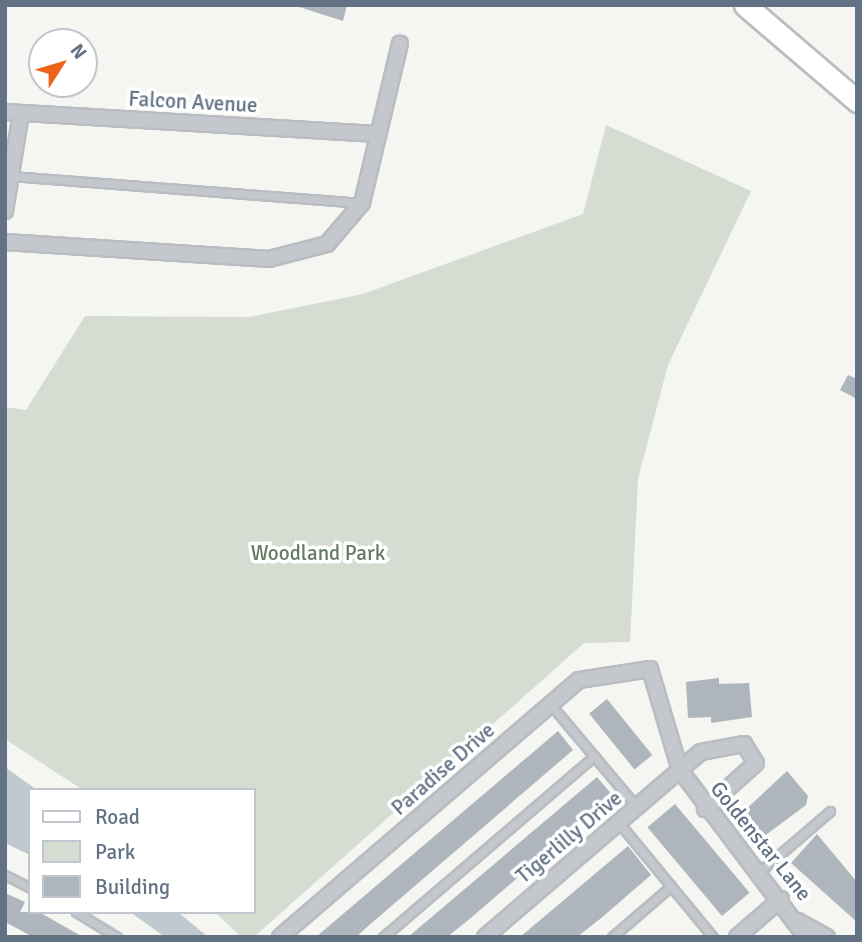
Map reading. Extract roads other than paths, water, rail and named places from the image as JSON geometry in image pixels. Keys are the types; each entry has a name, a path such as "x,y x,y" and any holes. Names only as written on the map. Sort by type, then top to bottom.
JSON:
{"street":[{"path":"745,5 857,101"},
{"path":"5,242 280,258 327,244 362,203 400,43"},
{"name":"Falcon Avenue","path":"5,112 378,134"},
{"path":"5,211 20,113"},
{"name":"Paradise Drive","path":"280,937 579,680 650,669"},
{"name":"Goldenstar Lane","path":"650,669 681,770 705,809 799,921 806,937"},
{"name":"Tigerlilly Drive","path":"485,937 710,748 750,748 753,767 705,809"},
{"path":"737,937 781,899"},
{"name":"Goldenstar Lane","path":"799,921 827,937"}],"lane":[{"path":"11,176 362,203"},
{"path":"550,704 637,807"},
{"path":"383,937 594,756"},
{"path":"758,873 830,811"},
{"path":"618,823 713,937"},
{"path":"5,875 28,887"},
{"path":"611,937 671,886"},
{"path":"79,914 117,937"}],"park label":[{"name":"Woodland Park","path":"318,553"}]}
